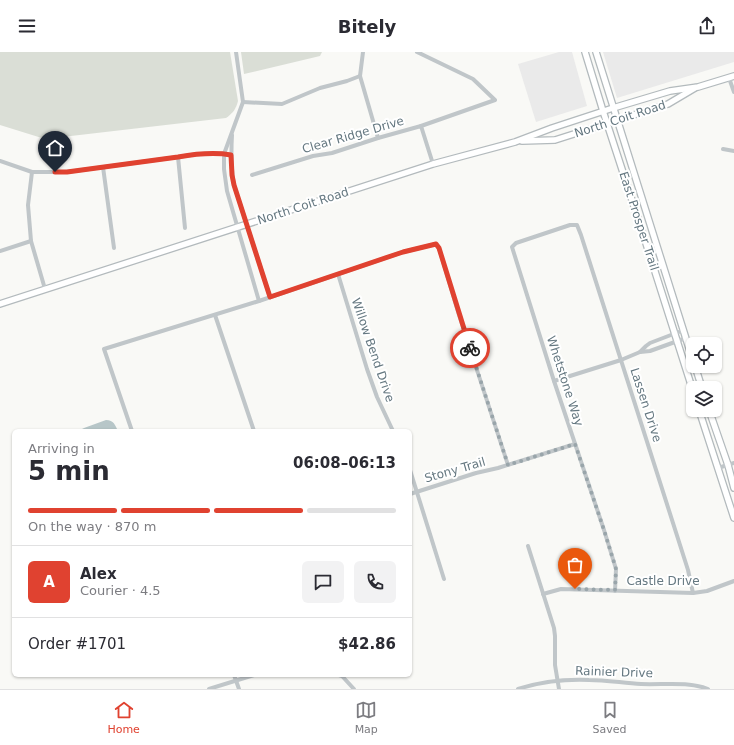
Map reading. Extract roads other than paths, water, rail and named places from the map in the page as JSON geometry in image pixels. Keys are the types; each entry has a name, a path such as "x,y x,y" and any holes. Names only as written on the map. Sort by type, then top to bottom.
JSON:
{"main road":[{"name":"East Prosper Trail","path":"585,52 690,381"},
{"name":"East Prosper Trail","path":"596,52 686,338"},
{"name":"North Coit Road","path":"0,304 433,164 516,142 552,128 613,108 670,91 698,87 731,77"},
{"name":"North Coit Road","path":"516,142 555,140 668,104 698,87"},
{"path":"701,417 734,518"},
{"path":"711,417 728,465 734,488"}],"street":[{"path":"236,52 243,102 224,154 224,170 227,192 259,301"},
{"path":"363,52 360,76 378,138"},
{"path":"417,52 473,79 495,100 421,126"},
{"path":"243,102 282,104 320,88 360,76"},
{"path":"731,77 734,92"},
{"name":"Clear Ridge Drive","path":"252,175 313,156 332,153 421,126 433,164"},
{"path":"232,130 231,155 234,185 270,297"},
{"path":"723,149 734,152"},
{"path":"0,161 32,172 67,172 178,157 190,154 231,155"},
{"path":"178,157 185,228"},
{"path":"103,167 114,248"},
{"path":"32,172 28,205 31,241 45,289"},
{"name":"Lassen Drive","path":"512,247 516,243 570,225 577,225 688,570 693,593"},
{"path":"0,251 31,241"},
{"path":"131,429 104,349 259,301 403,252 436,244 439,248 508,465"},
{"name":"Whetstone Way","path":"512,247 554,381 616,569 615,590"},
{"name":"Willow Bend Drive","path":"338,274 367,369 377,397 392,429"},
{"path":"215,315 253,429"},
{"path":"640,352 650,343 684,330"},
{"path":"554,381 621,360 640,352 650,351 686,338"},
{"name":"Stony Trail","path":"412,493 575,444"},
{"path":"718,468 734,463"},
{"path":"412,476 444,580"},
{"path":"528,546 554,628 557,682 559,689"},
{"name":"Castle Drive","path":"543,594 562,589 693,593 707,591 734,581"},
{"path":"235,677 239,689"},
{"path":"209,689 247,677"},
{"path":"343,677 354,689"},
{"name":"Rainier Drive","path":"518,689 526,686 568,680 590,680 640,684 687,684 701,686 708,689"},
{"path":"640,684 641,689"}]}
